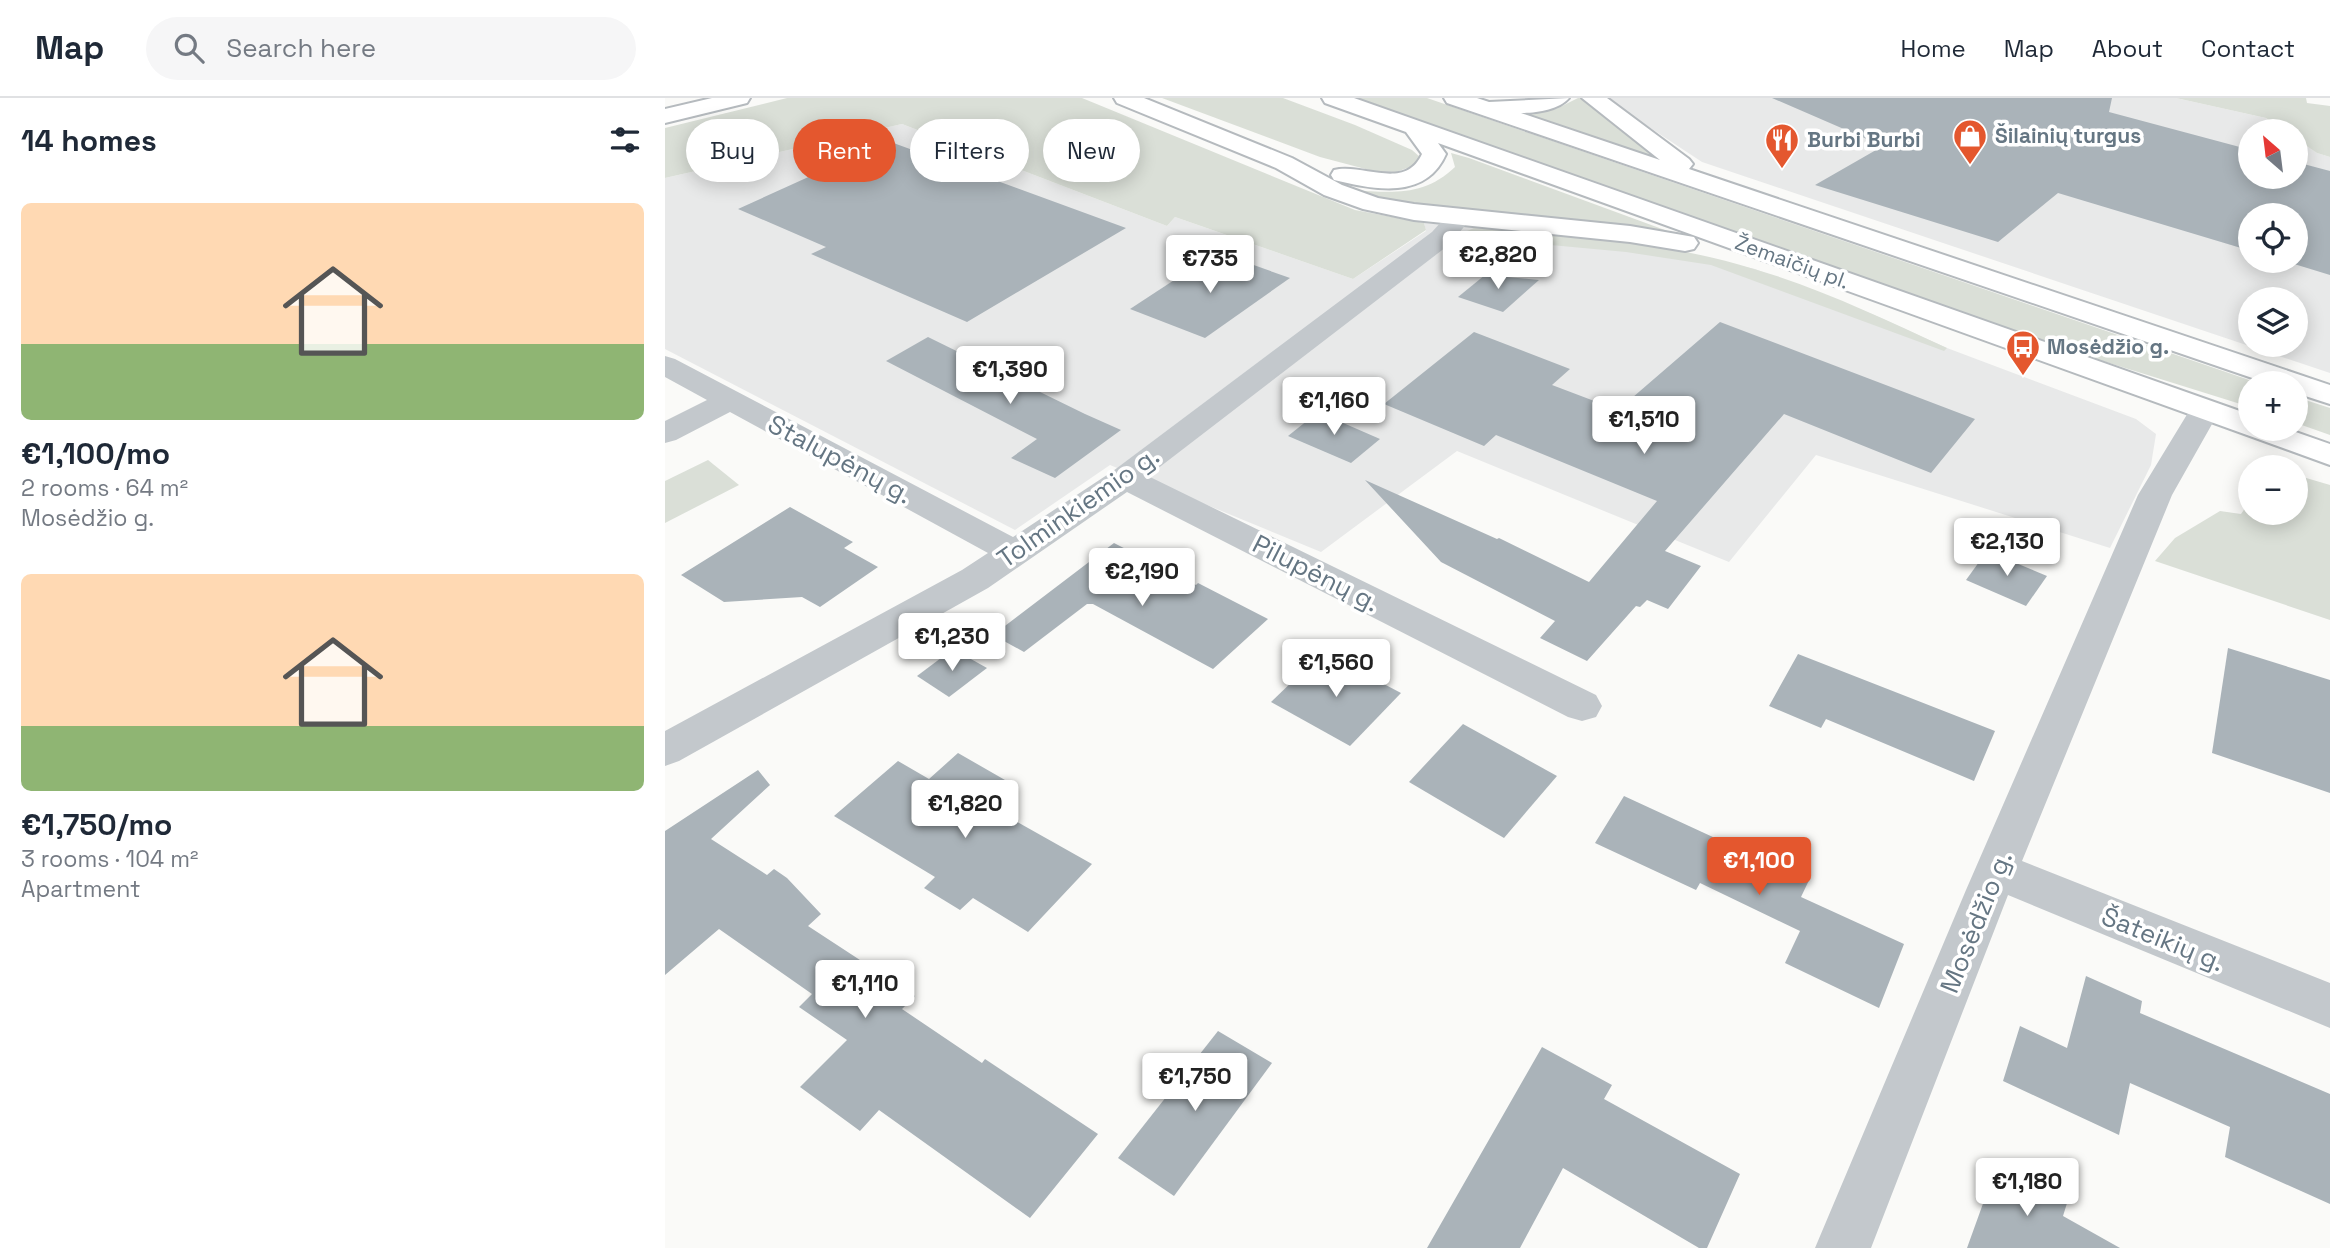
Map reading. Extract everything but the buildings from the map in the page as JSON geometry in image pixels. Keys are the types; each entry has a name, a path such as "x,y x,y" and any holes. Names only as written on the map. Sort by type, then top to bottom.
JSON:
{"main road":[{"path":"665,116 740,98"},
{"path":"1125,98 1284,163 1333,190 1372,204 1459,217 1630,234 1780,258"},
{"name":"Žemaičių pl.","path":"1333,98 2238,421"},
{"name":"Žemaičių pl.","path":"1455,98 2261,371"},
{"path":"1480,107 1535,106 1558,98"},
{"path":"1593,98 1708,184"},
{"path":"1284,163 1389,183 1419,175 1432,164 1434,154 1415,128"},
{"name":"Žemaičių pl.","path":"2308,387 2330,395"},
{"path":"2291,441 2330,455"}],"street":[{"name":"Tolminkiemio g.","path":"665,750 975,579 1125,478 1441,238 1459,217"},
{"name":"Stalupėnų g.","path":"665,365 1014,552"},
{"path":"665,433 730,400"},
{"name":"Mosėdžio g.","path":"1843,1248 2155,495 2205,410"},
{"name":"Pilupėnų g.","path":"1125,478 1582,706"},
{"name":"Šateikių g.","path":"1997,871 2330,1006"}],"shaded area":[{"path":"787,98 1082,98 1133,119 1043,119 1043,178 1029,173 1029,119 910,119 910,127 896,125 896,119 793,119 793,149 779,152 779,119 702,119"},
{"path":"1162,98 1283,98 1355,125 1412,150 1420,157 1413,166 1396,172 1373,171 1320,157"},
{"path":"1358,98 1427,98 2238,376 2238,403 2058,347"},
{"path":"1578,98 1584,98 1662,160 1526,114 1556,109"},
{"path":"1605,98 2176,98 2266,118 2238,119 2238,189 2308,189 2308,147 2330,157 2330,373 2282,357 2308,357 2308,287 2238,287 2238,342 1702,162"},
{"path":"2176,98 2306,98 2307,103 2330,106 2330,157 2308,147 2308,119 2266,118"},
{"path":"1140,122 1355,210 1424,223 1426,230 1353,279 1175,217 1167,226 1053,182 1140,182"},
{"path":"686,123 686,173 665,178 665,128"},
{"path":"896,125 910,127 910,182 1029,182 1029,173 1043,178 1043,182 1053,182 1167,226 1175,217 1353,279 1426,231 1424,223 1609,238 1755,269 1872,314 1947,348 2136,419 2156,434 2151,465 2110,548 1816,455 1729,562 1457,451 1321,552 1110,465 1015,530 665,349 665,178 686,173 686,182 779,182 779,152 793,149 793,182 896,182"},
{"path":"1451,153 1673,233 1596,222 1402,202 1363,196 1353,190 1395,192 1420,188 1455,167"},
{"path":"1474,228 1615,241 1720,259 1827,295 1947,348 1944,351 1711,265 1626,252 1456,236"},
{"path":"2308,401 2330,408 2330,435 2308,427"},
{"path":"708,460 739,485 665,523 665,481"},
{"path":"2308,479 2330,485 2330,620 2155,561 2175,538 2220,511 2238,514 2238,525 2308,525"}],"place":[{"name":"Šilainių turgus","path":"1970,166"},
{"name":"Burbi Burbi","path":"1782,170"},
{"name":"Mosėdžio g.","path":"2023,377"}]}
